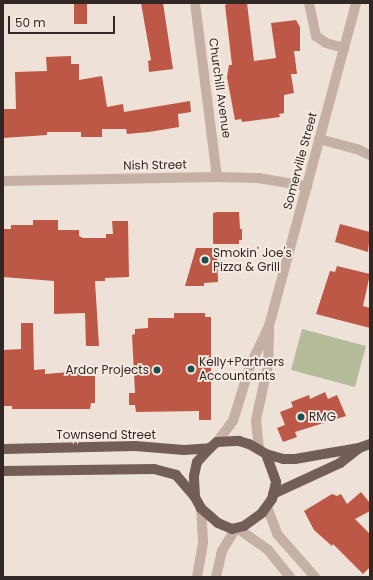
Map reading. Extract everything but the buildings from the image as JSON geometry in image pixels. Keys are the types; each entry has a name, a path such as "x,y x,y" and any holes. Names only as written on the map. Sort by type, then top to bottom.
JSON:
{"main road":[{"path":"195,497 194,469 200,458 213,445 239,441 283,460 359,448 370,444"},
{"name":"Townsend Street","path":"3,449 135,446 184,450 213,445"},
{"path":"273,494 340,463 359,448"},
{"path":"3,471 154,469 176,475 195,497 201,508 218,523 236,529 253,520 267,507 273,494 274,474 262,452"}],"street":[{"name":"Churchill Avenue","path":"195,3 217,177"},
{"path":"309,3 316,36 326,43 344,48"},
{"name":"Somerville Street","path":"213,445 233,421 250,366 269,326 356,3"},
{"path":"319,139 358,149 370,155"},
{"name":"Nish Street","path":"3,181 217,177 258,178 306,186"},
{"name":"Somerville Street","path":"262,452 256,420 268,365 269,326"},
{"path":"267,507 278,535 315,577"},
{"path":"197,577 203,542 201,508"},
{"path":"216,577 222,552 236,529 268,550 290,577"}],"green space":[{"path":"302,329 366,346 355,387 291,370"}],"place":[{"name":"Smokin' Joe's Pizza & Grill","path":"205,260"},
{"name":"Kelly+Partners Accountants","path":"191,369"},
{"name":"Ardor Projects","path":"157,370"},
{"name":"RMG","path":"301,417"}]}
